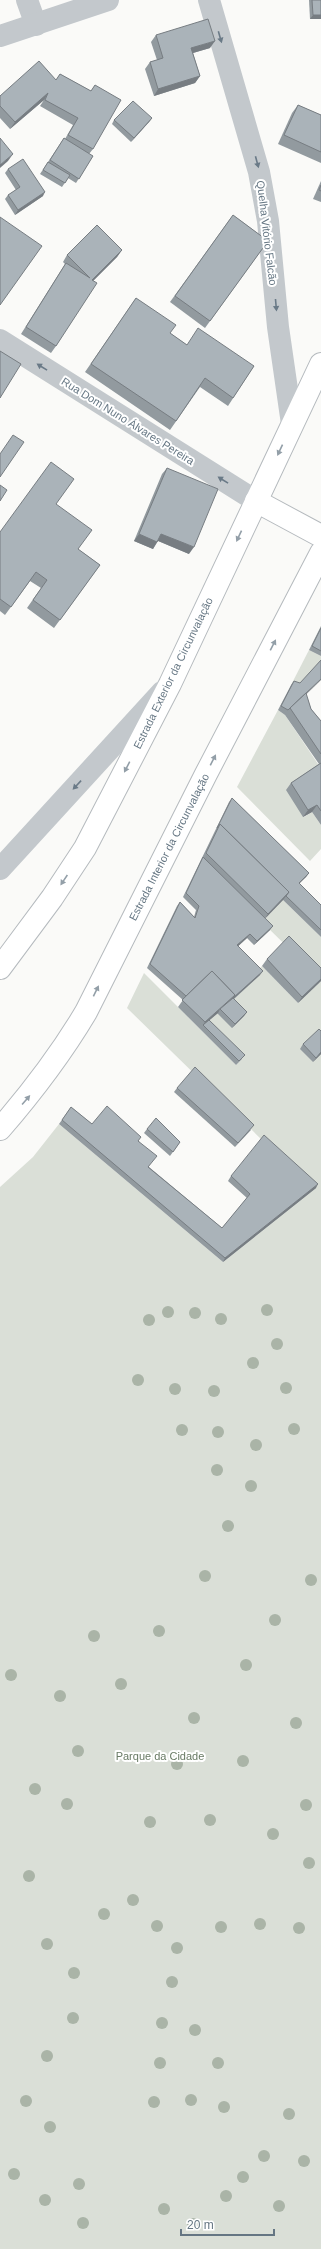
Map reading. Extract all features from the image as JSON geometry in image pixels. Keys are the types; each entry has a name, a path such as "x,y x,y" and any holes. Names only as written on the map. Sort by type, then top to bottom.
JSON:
{"main road":[{"name":"Estrada Exterior da Circunvalação","path":"0,968 52,898 84,848 170,684 321,364"},
{"path":"256,501 321,536"},
{"name":"Estrada Interior da Circunvalação","path":"0,1129 31,1094 66,1045 86,1012 206,774 321,553"}],"street":[{"path":"27,0 36,25"},
{"path":"0,36 108,0"},
{"name":"Quelha Vitório Falcão","path":"209,0 259,172 268,221 278,327 292,424"},
{"name":"Rua Dom Nuno Álvares Pereira","path":"0,340 256,501"},
{"path":"0,869 170,684"}],"green space":[{"path":"309,650 321,656 321,661 297,687 291,685"},
{"path":"278,710 285,715 320,767 304,817 312,812 321,825 321,849 310,861 237,787"},
{"path":"283,900 321,937 321,980 262,922"},
{"name":"Parque da Cidade","path":"262,966 298,1003 321,981 321,2249 0,2249 0,1187 33,1157 59,1124 223,1262 315,1188 261,1139 127,1008 144,973 236,1065 242,1059 206,1024 217,1013 232,1027 230,1002 260,975 256,972"}],"building":[{"path":"312,0 321,0 321,15 313,15"},
{"path":"208,19 215,41 191,48 200,76 158,89 150,62 163,58 156,35"},
{"path":"39,61 56,80 60,74 91,91 95,85 121,100 93,149 68,135 78,118 45,100 48,93 15,122 0,106 0,96"},
{"path":"133,101 152,118 134,138 114,120"},
{"path":"298,105 321,115 321,152 284,135"},
{"path":"0,138 13,154 0,165"},
{"path":"64,138 93,156 79,179 50,160"},
{"path":"23,159 45,192 18,210 8,195 20,187 8,169"},
{"path":"48,162 70,175 65,183 43,170"},
{"path":"233,215 268,241 210,321 175,296"},
{"path":"0,217 42,246 0,305"},
{"path":"97,225 122,250 92,280 97,283 56,346 26,327 66,263 90,278 67,255"},
{"path":"136,298 176,325 170,333 187,345 198,328 254,366 233,398 205,378 176,421 91,364"},
{"path":"0,351 21,364 0,398"},
{"path":"13,435 24,442 0,477 0,454"},
{"path":"51,462 74,479 56,504 92,530 78,549 100,565 60,620 33,600 47,580 36,572 11,607 0,599 0,532"},
{"path":"167,468 218,489 194,547 161,534 157,542 139,534"},
{"path":"0,485 7,490 0,501"},
{"path":"321,628 321,651 312,646"},
{"path":"321,660 321,679 288,710 281,706 294,681 300,683"},
{"path":"306,693 311,709 321,721 321,754 290,708"},
{"path":"321,763 321,811 317,805 308,810 291,783"},
{"path":"232,798 309,873 299,883 321,905 321,930 286,896 289,892 220,824 217,828"},
{"path":"220,824 289,892 268,914 206,853"},
{"path":"203,857 273,926 257,941 250,934 237,945 263,971 233,998 235,995 212,971 186,996 150,964 180,902 195,918 199,906 186,893"},
{"path":"289,936 321,968 321,979 302,997 267,959"},
{"path":"212,971 235,995 205,1022 182,1000"},
{"path":"233,998 247,1012 235,1024 220,1009"},
{"path":"209,1020 245,1055 239,1061 203,1025"},
{"path":"319,1029 321,1031 321,1052 316,1058 303,1044"},
{"path":"195,1067 254,1125 238,1143 177,1088"},
{"path":"107,1106 141,1137 138,1141 157,1156 148,1167 222,1228 250,1194 231,1176 264,1135 318,1184 225,1258 62,1120 71,1107 92,1124"},
{"path":"156,1118 180,1142 173,1152 147,1129"}]}
